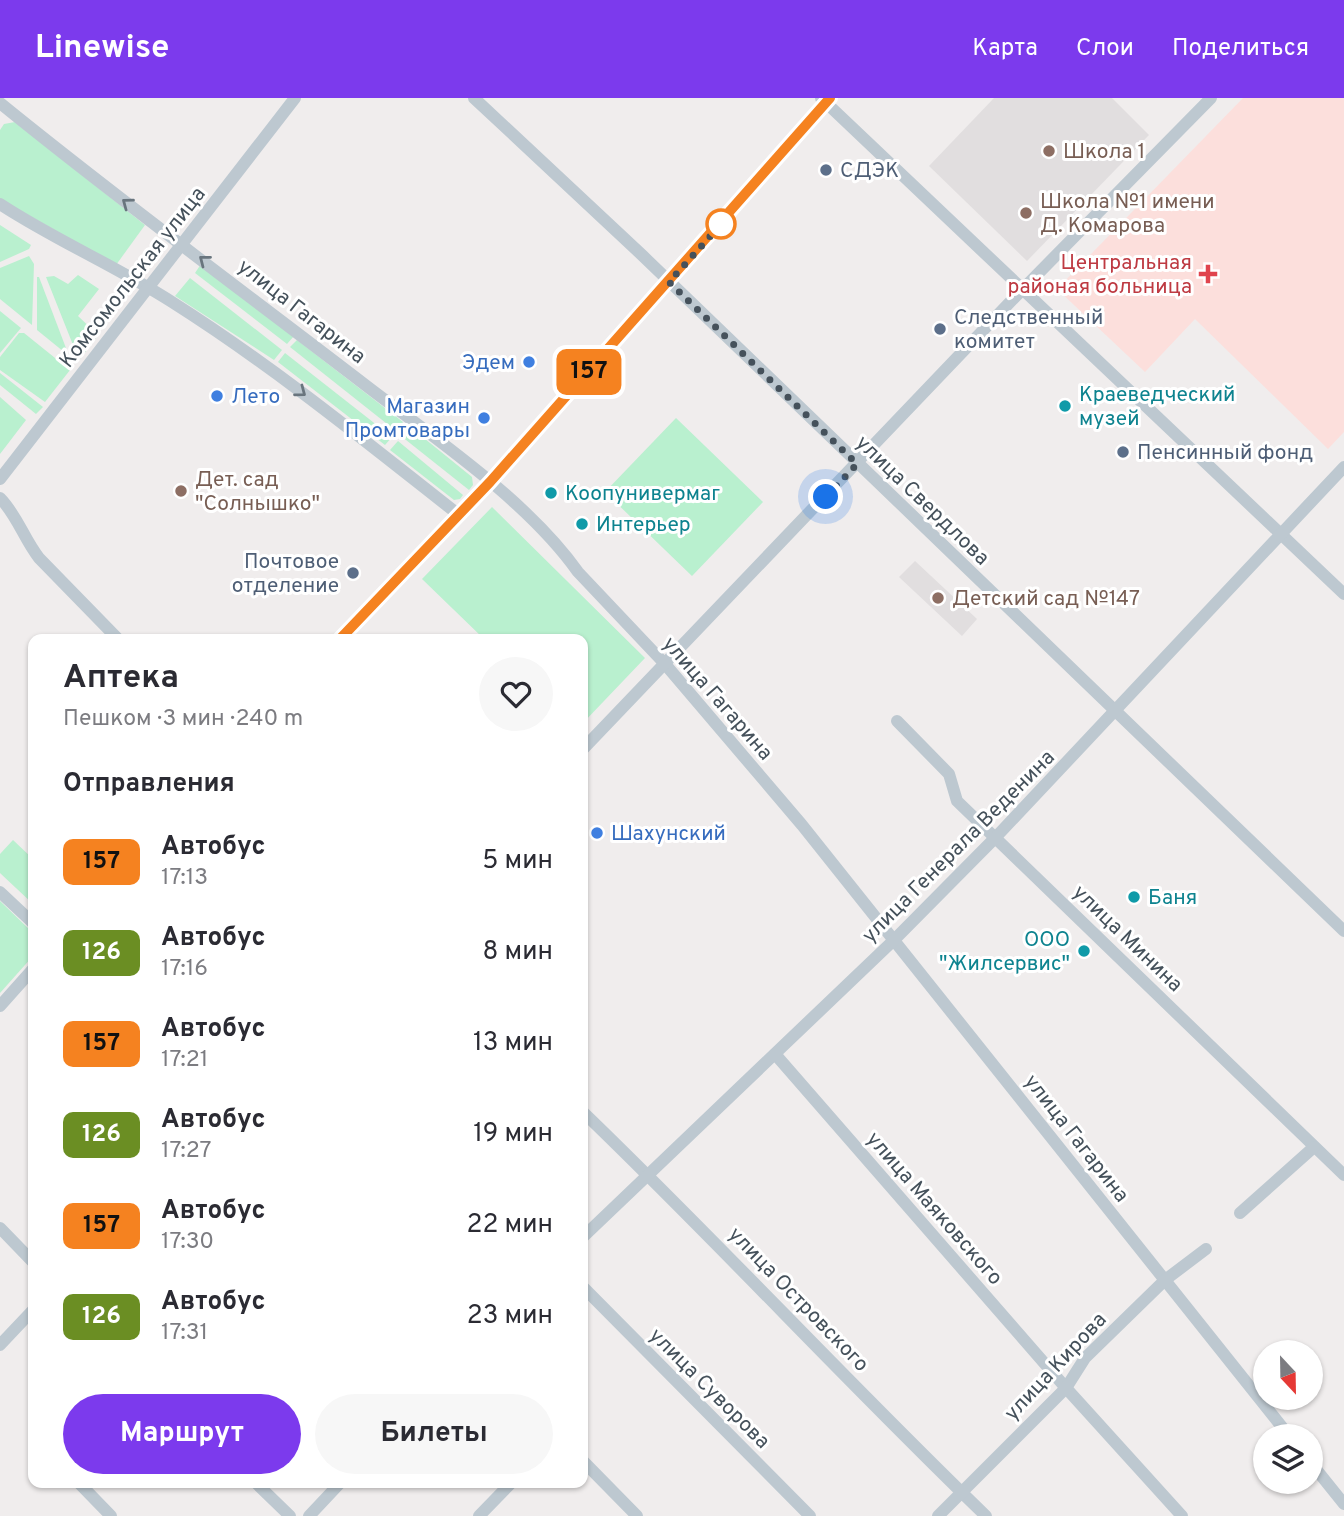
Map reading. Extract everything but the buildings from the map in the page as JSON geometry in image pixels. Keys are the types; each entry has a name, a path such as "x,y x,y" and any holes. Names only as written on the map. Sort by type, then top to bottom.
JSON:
{"street":[{"name":"Комсомольская улица","path":"0,480 295,98"},
{"name":"улица Свердлова","path":"474,98 1344,931"},
{"path":"588,744 1023,288 1210,98"},
{"path":"345,634 490,482 669,282 826,100 1344,594"},
{"name":"улица Гагарина","path":"0,103 60,153 490,482 567,557 665,664 895,939 1280,1424"},
{"path":"0,204 149,288 246,351 384,454 459,515"},
{"name":"улица Генерала Веденина","path":"588,1232 895,939 996,837 1344,467"},
{"path":"0,498 10,508 28,544 39,558 113,634"},
{"name":"улица Минина","path":"897,721 949,774 957,801 1344,1175"},
{"path":"0,892 28,918"},
{"path":"0,1006 28,975"},
{"name":"улица Маяковского","path":"775,1054 1066,1388 1182,1516"},
{"name":"улица Островского","path":"588,1117 986,1516"},
{"path":"1240,1213 1314,1147"},
{"path":"0,1228 28,1257"},
{"name":"улица Кирова","path":"938,1516 1066,1388 1084,1358 1165,1280 1206,1249"},
{"name":"улица Суворова","path":"588,1292 810,1516"},
{"path":"0,1345 28,1315"},
{"path":"588,1466 637,1516"},
{"path":"1323,1478 1344,1504"},
{"path":"84,1488 111,1516"},
{"path":"262,1488 290,1516"},
{"path":"309,1516 335,1488"},
{"path":"479,1516 506,1488"}],"shaded area":[{"name":"Школа №1 имени Д. Комарова","path":"994,98 1112,98 1149,135 1027,261 929,166"},
{"name":"Центральная районая больница","path":"1243,98 1344,98 1344,432 1328,449 1195,319 1145,372 1057,289"},
{"name":"Детский сад №147","path":"915,561 977,619 962,636 899,577"}],"green space":[{"path":"15,122 145,225 116,265 0,199 0,130 4,124"},
{"path":"0,225 31,245 29,249 0,262"},
{"path":"29,256 34,264 32,325 0,299 0,268"},
{"path":"201,264 294,336 287,344 195,273"},
{"path":"78,275 99,289 78,316 98,335 79,360 46,277 54,276 68,284"},
{"path":"39,277 69,356 37,330"},
{"path":"190,278 282,350 274,360 175,296"},
{"path":"0,311 21,328 0,353"},
{"path":"19,333 24,333 70,370 45,402 0,370 0,357"},
{"path":"297,340 403,422 396,431 290,347"},
{"path":"285,353 392,437 385,445 278,362"},
{"path":"0,373 43,407 36,414 0,385"},
{"path":"0,397 26,420 0,454"},
{"path":"676,418 763,502 692,576 605,492"},
{"path":"409,426 472,477 473,485 469,490 401,436"},
{"path":"398,441 463,495 460,499 454,500 390,450"},
{"path":"492,507 645,658 588,718 588,634 479,634 422,579"},
{"path":"13,840 28,854 28,899 0,873 0,854"},
{"path":"0,901 28,928 28,962 0,993"}],"bus line":[{"name":"157","path":"345,634 490,482 830,98"}],"place":[{"name":"Школа 1","path":"1049,151"},
{"name":"СДЭК","path":"826,170"},
{"name":"Школа №1 имени Д. Комарова","path":"1026,213"},
{"name":"Центральная районая больница","path":"1208,274"},
{"name":"Следственный комитет","path":"940,329"},
{"name":"Эдем","path":"529,362"},
{"name":"Лето","path":"217,396"},
{"name":"Краеведческий музей","path":"1065,406"},
{"name":"Магазин Промтовары","path":"484,418"},
{"name":"Пенсинный фонд","path":"1123,452"},
{"name":"Дет. сад \"Солнышко\"","path":"181,491"},
{"name":"Коопунивермаг","path":"551,493"},
{"name":"Интерьер","path":"582,524"},
{"name":"Почтовое отделение","path":"353,573"},
{"name":"Детский сад №147","path":"938,598"},
{"name":"Шахунский","path":"597,833"},
{"name":"Баня","path":"1134,897"},
{"name":"ООО \"Жилсервис\"","path":"1084,951"}],"route":[{"path":"721,224 724,221 669,282 857,464 826,497"}]}
